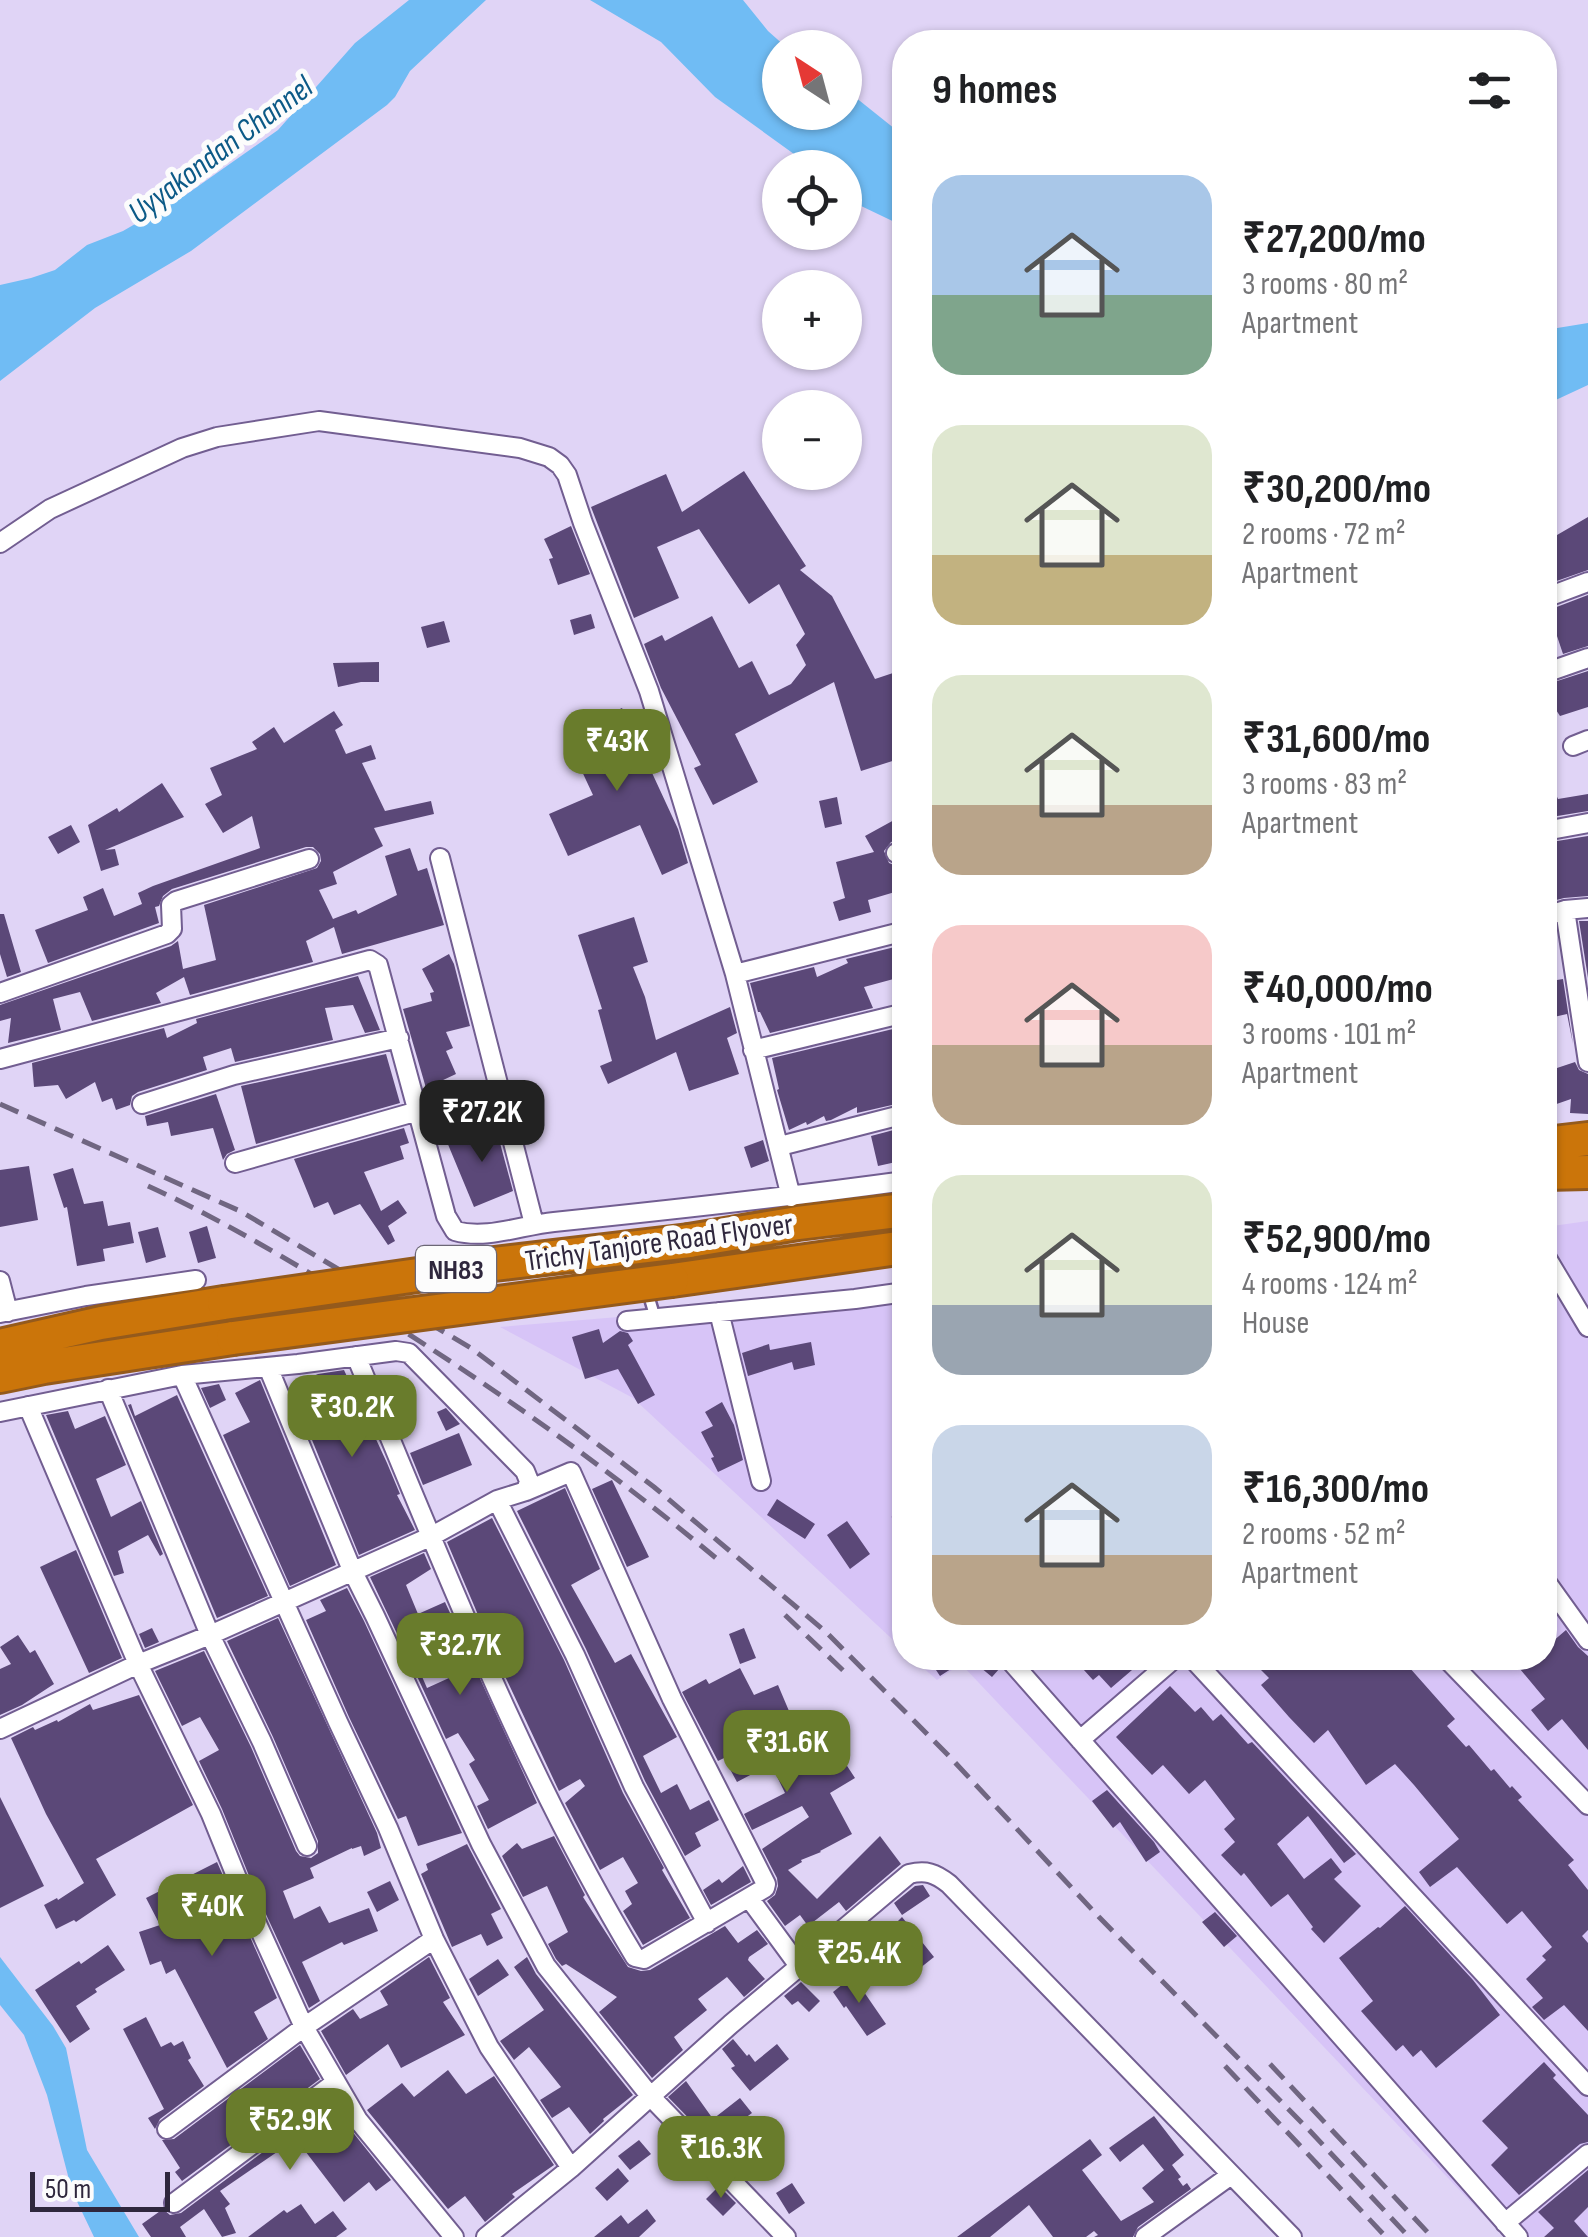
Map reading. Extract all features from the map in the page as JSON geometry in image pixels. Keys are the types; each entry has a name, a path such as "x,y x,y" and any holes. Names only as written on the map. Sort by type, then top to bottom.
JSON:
{"highway":[{"path":"1557,1169 1588,1139"},
{"name":"Trichy Tanjore Road Flyover","path":"0,1346 224,1303 892,1212"},
{"name":"Trichy Tanjore Road Flyover","path":"0,1376 234,1338 892,1249"}],"street":[{"path":"0,543 50,509 182,448 234,434 319,421 520,448 550,456 567,476 649,691 735,974 791,1197"},
{"path":"1557,594 1588,582"},
{"path":"1557,669 1588,658"},
{"path":"1557,829 1588,823"},
{"path":"0,993 167,934 172,929 171,905 176,901 310,858"},
{"path":"440,858 534,1224"},
{"path":"1557,912 1588,908"},
{"path":"1565,910 1580,958 1588,1062"},
{"path":"735,974 892,934"},
{"path":"0,1059 370,960 378,966 446,1216 456,1231 472,1236 534,1224 892,1183"},
{"path":"753,1050 892,1016"},
{"path":"142,1104 234,1075 398,1038"},
{"path":"234,1162 418,1111"},
{"path":"780,1146 892,1117"},
{"path":"1557,1274 1588,1327"},
{"path":"0,1281 4,1312 196,1280"},
{"path":"627,1321 892,1293"},
{"path":"719,1312 761,1481"},
{"path":"0,1412 182,1375 396,1351 410,1353 525,1471 529,1482 526,1491"},
{"path":"0,1729 138,1664 432,1536 497,1500 571,1472 672,1699 765,1888 644,1959 635,1957 600,1899 511,1720 432,1536 356,1356"},
{"path":"268,1367 352,1570 482,1844 546,1966 651,2097 786,2237"},
{"path":"182,1375 388,1828 434,1939 489,2047 571,2168"},
{"path":"108,1389 210,1635 308,1846"},
{"path":"28,1406 138,1664 211,1814 304,2027 358,2120 454,2237"},
{"path":"497,1500 567,1638 634,1787 708,1923"},
{"path":"1557,1597 1588,1640"},
{"path":"1019,1670 1511,2230 1588,2154"},
{"path":"1080,1740 1161,1670"},
{"path":"1203,1670 1588,2086"},
{"path":"1458,1670 1588,1805"},
{"path":"486,2237 571,2168 908,1874 923,1871 948,1884 1292,2237"},
{"path":"749,1898 799,1966"},
{"path":"167,2129 304,2027 434,1939"},
{"path":"174,2203 336,2082"},
{"path":"1146,2237 1231,2174"}],"lane":[{"path":"624,1214 655,1317"}],"shaded area":[{"path":"1588,1221 1588,2237 1504,2237 967,1670 1557,1670 1557,1225"},
{"path":"892,1294 892,1639 633,1398 500,1327"},
{"path":"926,1670 952,1670 937,1680"}],"water":[{"path":"409,0 486,0 410,71 387,105 191,251 95,308 0,381 0,285 55,270 87,245 123,231 187,194 278,130 355,43"},
{"path":"590,0 743,0 767,30 762,30 762,130 862,130 862,103 892,127 892,221 862,206 862,150 788,150 715,97 661,42"},
{"path":"1588,323 1588,385 1557,399 1557,328"},
{"path":"0,1957 66,2048 87,2150 139,2237 94,2237 72,2191 47,2095 24,2035 0,2005"}],"building":[{"path":"744,471 806,566 800,570 832,596 875,679 892,673 892,761 861,771 834,682 735,734 758,782 713,805 694,768 701,765 661,688 644,644 662,635 665,641 712,616 739,668 752,661 769,695 791,684 806,665 796,645 805,634 779,584 749,604 699,529 657,547 679,598 634,618 591,507 666,474 682,512"},
{"path":"1588,517 1588,570 1557,581 1557,535"},
{"path":"571,526 590,574 558,585 549,559 553,558 544,539"},
{"path":"1588,595 1588,646 1563,654 1557,636 1557,607"},
{"path":"591,614 595,628 574,635 570,620"},
{"path":"444,621 450,642 427,648 421,627"},
{"path":"379,662 379,682 338,687 333,663"},
{"path":"1588,671 1588,707 1560,716 1557,681"},
{"path":"622,708 678,829 688,863 662,875 640,825 568,856 549,814 593,795 565,735"},
{"path":"334,711 343,725 335,730 346,754 371,745 376,759 362,763 385,811 431,801 434,814 374,828 383,846 333,872 337,884 319,890 333,919 356,910 358,914 397,895 385,856 410,848 418,871 427,868 444,925 342,954 334,927 306,941 313,962 190,995 184,977 156,993 161,1003 92,1021 80,992 53,999 61,1030 8,1043 11,1018 0,1021 0,1005 178,941 183,969 216,960 204,905 317,868 320,854 313,847 306,847 172,889 155,907 159,923 48,963 35,930 88,910 83,897 103,888 114,916 142,904 138,893 153,886 260,848 252,816 223,833 205,804 222,795 210,768 257,749 252,742 274,727 284,743"},
{"path":"162,783 184,817 105,850 115,849 119,865 101,871 88,825 117,808 119,812"},
{"path":"1588,794 1588,811 1557,816 1557,797"},
{"path":"837,797 842,824 825,828 819,801"},
{"path":"892,821 892,842 884,851 892,864 892,893 868,900 871,912 839,921 833,902 845,898 836,862 874,852 865,836"},
{"path":"71,825 80,842 58,854 48,837"},
{"path":"1588,836 1588,896 1557,900 1557,841"},
{"path":"0,914 4,914 21,972 7,977 0,954"},
{"path":"634,917 648,962 633,967 656,1040 730,1007 737,1033 727,1038 739,1074 689,1091 676,1052 608,1084 600,1066 612,1061 598,1010 602,1009 578,935"},
{"path":"1579,921 1588,921 1588,978"},
{"path":"892,948 892,979 864,987 873,1008 770,1033 758,1012 750,983 814,967 817,977 848,963 846,959"},
{"path":"449,954 470,1026 446,1032 453,1048 446,1051 456,1074 426,1088 403,1009 432,1001 430,993 434,992 422,969"},
{"path":"358,976 380,1030 365,1033 353,1005 325,1008 333,1040 235,1062 231,1048 203,1057 207,1070 138,1092 132,1096 130,1105 116,1110 112,1098 102,1102 95,1082 66,1099 58,1085 34,1087 32,1063 164,1028 167,1038 197,1023 196,1019"},
{"path":"1563,979 1573,1044 1567,1014 1557,1016 1557,980"},
{"path":"892,1029 892,1105 857,1113 857,1107 831,1120 826,1121 824,1116 789,1130 772,1058"},
{"path":"386,1054 400,1103 256,1144 241,1086"},
{"path":"1575,1062 1579,1070 1588,1074 1588,1114 1570,1113 1571,1099 1557,1104 1557,1068"},
{"path":"216,1094 235,1150 223,1160 213,1128 171,1136 168,1122 147,1126 145,1116"},
{"path":"492,1123 513,1191 474,1207 447,1142"},
{"path":"404,1128 409,1143 400,1146 404,1159 364,1172 381,1211 398,1200 407,1213 388,1226 395,1241 388,1245 360,1204 334,1215 328,1202 314,1208 294,1159"},
{"path":"892,1130 892,1163 878,1166 871,1136"},
{"path":"763,1140 769,1161 751,1168 744,1147"},
{"path":"29,1166 38,1220 0,1227 0,1170"},
{"path":"73,1168 84,1204 103,1201 108,1226 130,1222 134,1243 103,1249 105,1261 77,1266 67,1207 64,1208 53,1174"},
{"path":"207,1226 216,1258 198,1263 189,1232"},
{"path":"158,1227 166,1257 146,1263 138,1232"},
{"path":"599,1329 603,1343 620,1331 628,1333 633,1341 628,1345 655,1395 638,1404 618,1369 585,1379 572,1337"},
{"path":"811,1342 815,1365 794,1370 792,1362 748,1376 742,1353 769,1344 770,1350"},
{"path":"344,1370 415,1530 359,1555 290,1386 318,1374"},
{"path":"260,1380 336,1565 290,1586 223,1435 250,1422 235,1393"},
{"path":"219,1384 226,1400 210,1408 201,1388"},
{"path":"177,1395 268,1596 217,1618 128,1405 131,1404 135,1416"},
{"path":"722,1402 734,1425 743,1460 718,1472 701,1432 713,1426 705,1412"},
{"path":"446,1408 460,1424 446,1431 437,1412"},
{"path":"68,1411 75,1429 105,1416 126,1465 96,1479 111,1517 141,1501 163,1554 160,1556 148,1535 118,1551 124,1573 114,1576 46,1415"},
{"path":"459,1433 472,1465 423,1485 410,1453"},
{"path":"612,1480 649,1557 627,1567 592,1489"},
{"path":"565,1488 600,1569 571,1585 615,1663 631,1654 677,1737 643,1756 661,1793 677,1784 690,1810 709,1800 719,1820 695,1833 701,1846 685,1856 645,1781 586,1649 517,1511"},
{"path":"777,1499 815,1524 805,1539 767,1515"},
{"path":"492,1518 564,1660 623,1793 690,1918 643,1945 623,1911 632,1904 625,1891 638,1883 623,1857 600,1870 565,1803 585,1786 580,1779 559,1791 447,1542"},
{"path":"847,1521 870,1554 850,1569 827,1535"},
{"path":"76,1550 122,1658 89,1673 40,1567"},
{"path":"424,1553 431,1569 406,1585 418,1614 445,1602 537,1803 488,1829 477,1806 489,1800 469,1764 475,1760 458,1733 446,1739 416,1674 420,1672 427,1688 464,1669 437,1625 401,1642 370,1577"},
{"path":"347,1588 462,1833 418,1846 406,1816 398,1819 349,1717 306,1620 326,1611 320,1600"},
{"path":"278,1618 381,1848 364,1856 361,1846 352,1848 310,1868 314,1878 283,1891 294,1919 320,1906 329,1923 369,1908 378,1931 344,1945 342,1942 302,1962 320,2001 309,2008 199,1761 219,1750 200,1717 182,1726 155,1671 204,1651 296,1851 311,1858 318,1853 318,1841 227,1641"},
{"path":"152,1628 159,1642 145,1648 139,1634"},
{"path":"744,1628 756,1658 740,1664 729,1634"},
{"path":"1566,1630 1588,1656 1588,1750 1562,1719 1548,1731 1531,1710 1545,1699 1521,1670 1557,1670 1557,1638"},
{"path":"18,1635 30,1653 35,1650 54,1684 0,1715 0,1669 11,1664 0,1647"},
{"path":"740,1668 754,1695 778,1685 789,1711 762,1722 788,1763 830,1740 855,1778 830,1793 852,1834 788,1870 817,1899 880,1836 901,1864 846,1911 839,1902 808,1926 800,1915 785,1926 767,1901 778,1886 762,1849 809,1817 802,1806 752,1830 744,1814 785,1793 771,1764 737,1782 724,1758 718,1761 682,1692"},
{"path":"1084,1670 1132,1670 1111,1688 1099,1675 1093,1680"},
{"path":"1261,1670 1412,1670 1455,1719 1447,1726 1491,1771 1494,1769 1512,1786 1522,1797 1518,1800 1574,1860 1568,1865 1588,1890 1588,1930 1582,1936 1588,1943 1588,2031 1564,2005 1544,2020 1532,2007 1543,1998 1526,1979 1546,1960 1542,1956 1552,1947 1522,1911 1507,1924 1457,1867 1430,1887 1419,1872 1459,1839 1414,1785 1395,1764 1366,1785 1328,1730 1314,1743 1289,1717 1261,1685 1269,1678"},
{"path":"1170,1686 1195,1712 1201,1707 1213,1721 1221,1714 1248,1744 1252,1742 1356,1854 1344,1863 1308,1816 1277,1844 1304,1879 1331,1858 1342,1872 1334,1879 1361,1906 1324,1943 1288,1894 1271,1907 1244,1873 1241,1876 1221,1855 1235,1842 1224,1829 1235,1819 1205,1780 1189,1794 1163,1765 1152,1775 1116,1737"},
{"path":"139,1695 193,1805 96,1859 116,1895 76,1922 56,1929 44,1905 84,1883 11,1738 33,1727 35,1730 58,1722 90,1704 93,1710"},
{"path":"1107,1790 1160,1852 1146,1862 1120,1822 1113,1828 1092,1801"},
{"path":"0,1797 44,1886 0,1908"},
{"path":"554,1836 583,1897 628,1967 650,1970 725,1926 738,1943 757,1930 768,1944 748,1960 765,1979 744,1997 727,1977 698,1999 707,2010 674,2037 683,2050 652,2078 599,2012 617,1997 556,1959 548,1944 568,1932 547,1886 523,1897 502,1856 517,1843 522,1849"},
{"path":"467,1844 501,1909 491,1914 503,1938 487,1946 481,1934 452,1947 421,1874 428,1870 426,1864"},
{"path":"217,1862 277,1998 254,2012 268,2039 227,2068 175,1969 166,1974 161,1961 150,1965 139,1932 160,1925 146,1898"},
{"path":"743,1866 751,1882 711,1905 703,1890 719,1879 722,1883"},
{"path":"390,1881 399,1900 377,1912 367,1892"},
{"path":"923,1885 930,1896 902,1915 894,1903 915,1886"},
{"path":"1405,1906 1500,2015 1436,2068 1421,2050 1413,2057 1403,2045 1396,2051 1361,2011 1373,2001 1339,1958"},
{"path":"1215,1912 1237,1936 1224,1947 1202,1922"},
{"path":"902,1917 934,1957 905,1980 875,1944"},
{"path":"855,1936 873,1960 849,1977 833,1955"},
{"path":"108,1945 125,1970 76,2006 90,2029 70,2043 35,1990"},
{"path":"429,1957 450,1998 443,2002 465,2035 401,2068 388,2044 346,2075 321,2031 353,2009 360,2019 388,2005 380,1991"},
{"path":"527,1957 536,1974 633,2095 590,2134 569,2107 552,2118 540,2100 561,2087 529,2047 514,2060 500,2041 544,2010 514,1967"},
{"path":"498,1959 509,1975 478,1996 469,1979"},
{"path":"853,1976 886,2024 867,2036 833,1992"},
{"path":"801,1982 820,2001 809,2012 798,2001 792,2005 784,1996"},
{"path":"146,2017 161,2047 183,2041 191,2058 188,2060 204,2086 160,2119 155,2129 148,2118 164,2109 123,2029"},
{"path":"733,2039 755,2062 777,2044 789,2059 750,2091 731,2068 735,2066 722,2049"},
{"path":"300,2045 320,2079 182,2181 175,2172 180,2168 162,2140 174,2139"},
{"path":"1544,2062 1556,2075 1553,2078 1588,2115 1588,2142 1580,2144 1519,2195 1491,2165 1508,2148 1482,2121"},
{"path":"448,2070 466,2094 494,2076 554,2165 512,2194 515,2197 485,2222 465,2196 448,2209 367,2110 402,2083 414,2097"},
{"path":"686,2081 713,2119 740,2098 752,2113 712,2142 668,2097"},
{"path":"325,2106 342,2128 347,2125 391,2180 376,2191 369,2182 344,2202 296,2139 220,2191 230,2204 225,2208 236,2233 222,2237 204,2209 180,2227 186,2237 151,2237 142,2224 163,2209 170,2215 181,2213"},
{"path":"1154,2116 1184,2155 1172,2165 1183,2186 1187,2183 1191,2189 1138,2227 1133,2237 1094,2237 1098,2235 1094,2231 1086,2237 1053,2237 1029,2205 990,2237 957,2237 1090,2139 1102,2155 1082,2170 1121,2221 1154,2202 1142,2188 1164,2170 1143,2144 1120,2162 1109,2148"},
{"path":"639,2140 651,2154 630,2170 618,2156"},
{"path":"618,2168 629,2181 607,2201 595,2188"},
{"path":"1588,2170 1588,2207 1574,2221 1588,2237 1544,2237 1554,2228 1538,2212"},
{"path":"792,2183 805,2203 789,2214 776,2193"},
{"path":"719,2186 736,2203 723,2216 706,2199"},
{"path":"301,2204 315,2224 333,2211 347,2229 336,2237 248,2237 284,2210 287,2213"},
{"path":"647,2209 656,2221 639,2237 594,2237 621,2215 628,2224"}],"railway":[{"path":"0,1104 240,1211 471,1348 654,1487 826,1632 1409,2237"},
{"path":"148,1186 275,1253 444,1357 583,1454 716,1558"},
{"path":"785,1615 850,1677"},
{"path":"1270,2064 1432,2237"},
{"path":"1225,2066 1386,2237"}],"water label":[{"name":"Uyyakondan Channel","path":"220,149"}]}
